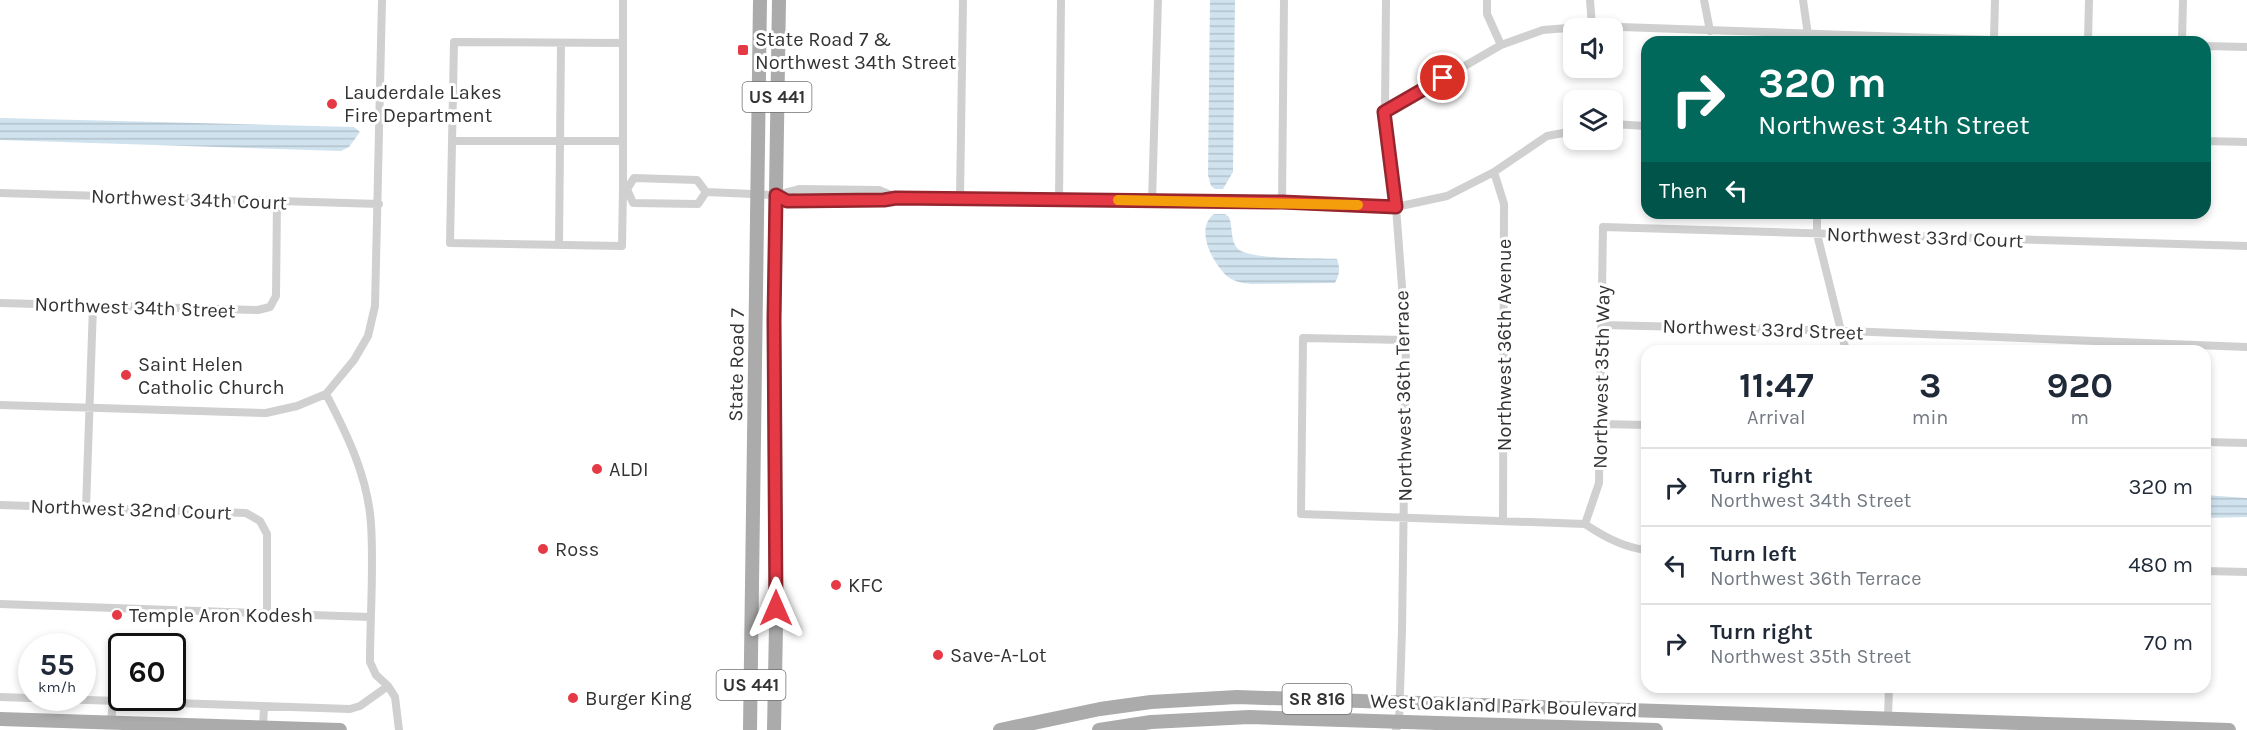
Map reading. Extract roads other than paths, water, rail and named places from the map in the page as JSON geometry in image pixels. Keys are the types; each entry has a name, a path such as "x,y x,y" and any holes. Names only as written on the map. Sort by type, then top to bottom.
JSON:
{"main road":[{"name":"State Road 7","path":"750,730 760,0"},
{"name":"State Road 7","path":"774,730 776,471 774,320 779,0"},
{"path":"755,368 762,389 762,456 767,469 776,471"},
{"name":"West Oakland Park Boulevard","path":"1000,730 1128,705 1237,697 2229,730"},
{"path":"1103,730 1128,705"},
{"path":"1628,728 1654,710"},
{"path":"1655,730 1657,721 1672,711"},
{"name":"West Oakland Park Boulevard","path":"1103,730 1180,719 1249,717 1399,727 1655,730"},
{"path":"1868,730 1888,718"},
{"path":"0,719 340,730"}],"street":[{"path":"0,405 266,412 297,406 326,394 354,360 368,336 375,306 382,0"},
{"path":"622,43 454,42 450,243 622,246 625,189 623,0"},
{"path":"960,199 963,0"},
{"path":"1059,200 1061,0"},
{"path":"1152,201 1158,0"},
{"path":"1282,202 1284,0"},
{"name":"Northwest 36th Terrace","path":"1386,0 1384,112 1396,207 1406,340 1399,727"},
{"path":"1487,0 1487,14 1501,45"},
{"path":"1590,0 1591,18"},
{"path":"1704,0 1710,30"},
{"path":"1803,0 1809,36"},
{"path":"1994,36 1995,0"},
{"path":"2088,36 2089,0"},
{"path":"2182,36 2183,0"},
{"path":"1623,27 1710,30 1784,36"},
{"path":"1384,112 1501,45 1543,30 1563,28"},
{"path":"559,245 561,43"},
{"path":"2211,46 2247,47"},
{"path":"1623,125 1641,126"},
{"path":"706,192 776,195 799,189 879,190 896,198 1282,202 1396,207 1447,196 1494,172 1547,136 1563,133"},
{"path":"452,141 623,141"},
{"path":"2211,141 2247,142"},
{"name":"Northwest 36th Avenue","path":"1494,172 1504,204 1503,521"},
{"path":"625,189 634,177 697,180 706,192"},
{"path":"625,189 633,202 698,204 706,192"},
{"name":"Northwest 34th Court","path":"0,193 379,204"},
{"name":"Northwest 34th Street","path":"0,303 258,310 270,307 276,296 277,202"},
{"path":"1817,219 1817,234 1844,345"},
{"name":"Northwest 33rd Court","path":"1603,227 2247,246"},
{"name":"Northwest 35th Way","path":"1585,524 1599,483 1603,227"},
{"path":"86,508 93,306"},
{"name":"Northwest 33rd Street","path":"1603,325 1840,331 2196,345"},
{"path":"1406,340 1304,338 1301,514 1585,524 1608,539 1641,549"},
{"name":"Northwest 33rd Street","path":"2211,346 2247,347"},
{"path":"326,394 350,439 363,479 371,522 370,662 376,675 388,686 395,697 399,730"},
{"path":"1600,424 1641,425"},
{"path":"2211,442 2247,443"},
{"name":"Northwest 32nd Court","path":"0,505 246,513 260,521 267,534 267,612"},
{"path":"2211,571 2247,572"},
{"path":"0,604 370,617"},
{"path":"186,704 350,709 360,706 388,686"},
{"path":"1888,718 1889,693"},
{"path":"0,697 108,701"},
{"path":"263,728 264,707"},
{"path":"111,722 112,711"}],"water":[{"path":"1210,0 1235,0 1233,172 1223,189 1215,189 1211,186 1208,175"},
{"path":"0,118 354,127 360,132 349,147 341,151 0,140"},
{"path":"1214,214 1225,214 1229,217 1235,246 1245,253 1269,257 1337,259 1339,271 1335,283 1251,284 1231,279 1217,264 1208,246 1206,228 1208,220"},
{"path":"2211,495 2247,498 2247,517 2211,518"}],"place":[{"name":"State Road 7 & Northwest 34th Street","path":"743,50"},
{"name":"Lauderdale Lakes Fire Department","path":"332,104"},
{"name":"Saint Helen Catholic Church","path":"126,375"},
{"name":"ALDI","path":"597,469"},
{"name":"Ross","path":"543,549"},
{"name":"KFC","path":"836,585"},
{"name":"Temple Aron Kodesh","path":"117,615"},
{"name":"Save-A-Lot","path":"938,655"},
{"name":"Burger King","path":"573,698"}]}
